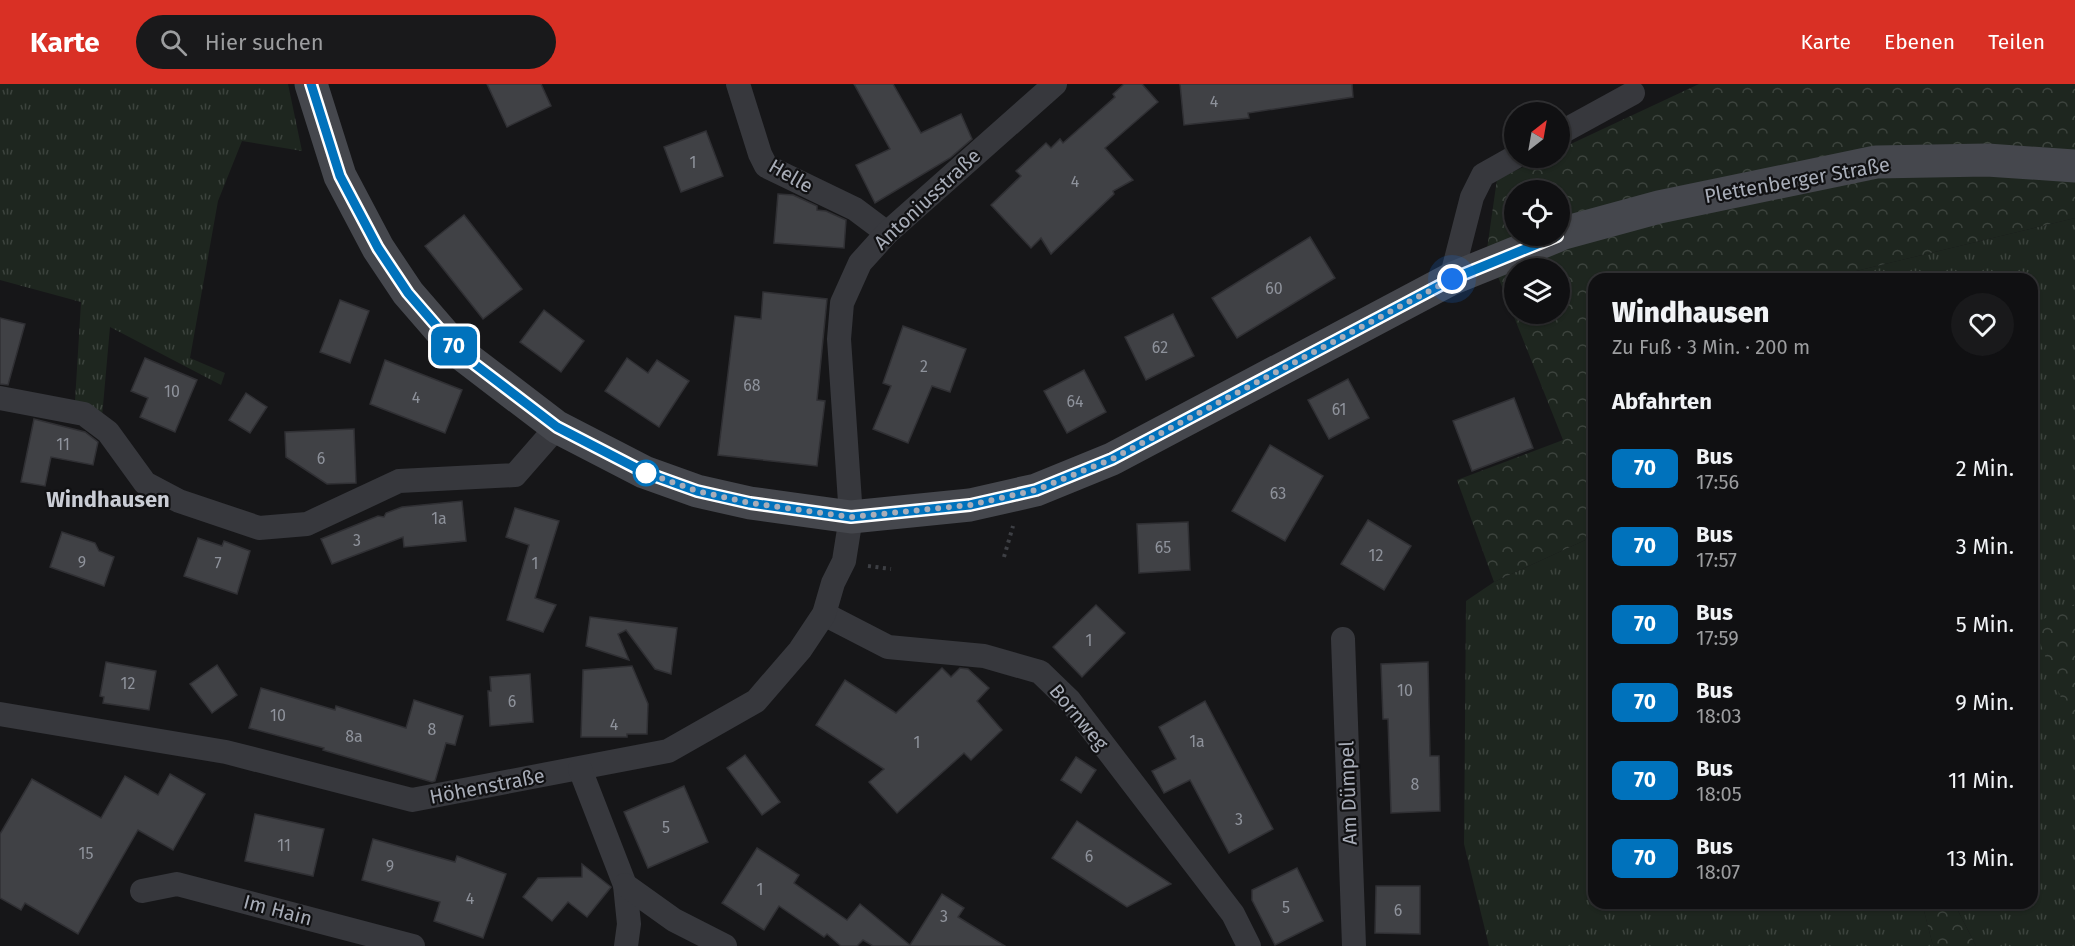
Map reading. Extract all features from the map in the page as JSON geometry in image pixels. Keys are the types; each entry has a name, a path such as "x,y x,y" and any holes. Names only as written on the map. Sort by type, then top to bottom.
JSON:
{"main road":[{"name":"Plettenberger Straße","path":"311,84 340,176 378,248 408,293 460,353 557,427 644,472 697,491 750,503 851,517 970,505 1036,490 1112,459 1452,279 1532,246"},
{"name":"Plettenberger Straße","path":"1570,232 1659,207 1876,162 1987,160 2075,166"}],"street":[{"name":"Helle","path":"738,84 760,154 766,166 855,209 887,232"},
{"name":"Antoniusstraße","path":"851,517 839,339 842,303 860,263 887,232 1055,84"},
{"path":"1570,128 1634,93"},
{"path":"1452,279 1472,197 1483,175 1504,163"},
{"path":"0,398 84,414 108,432 145,483 179,501 260,528 307,524 399,481 515,475 557,427"},
{"name":"Höhenstraße","path":"0,714 226,753 412,800 668,751 756,701 800,650 824,614 833,583 844,561 851,517"},
{"name":"Bornweg","path":"824,614 888,647 984,656 1040,672 1070,701 1233,914 1249,946"},
{"name":"Am Dümpel","path":"1343,639 1354,946"},
{"path":"580,769 625,885 629,924 626,946"},
{"name":"Im Hain","path":"142,891 177,884 413,946"},
{"path":"625,885 674,920 725,946"}],"green space":[{"path":"0,84 288,84 302,151 242,141 218,201 190,358 225,373 221,385 110,327 102,417 75,401 81,302 0,280"},
{"path":"1699,84 2075,84 2075,218 1848,273 1588,273 1588,539 1494,582 1457,480 1563,440 1517,324 1570,324 1570,258 1504,258 1504,292 1487,249 1497,179 1521,168 1570,168 1570,144"},
{"path":"2075,218 2075,946 1976,946 1957,909 2038,909 2038,273 1848,273"},
{"path":"1588,539 1588,909 1924,909 1933,946 1489,946 1464,844 1466,601 1494,582"},
{"path":"2075,604 2075,716 2069,719 2038,637 2038,622"},
{"path":"1924,909 1957,909 1976,946 1933,946"}],"building":[{"path":"487,84 541,84 551,106 507,127"},
{"path":"854,84 893,84 921,133 961,114 972,139 950,158 875,203 856,165 890,149"},
{"path":"1124,84 1142,84 1158,102 1105,148 1133,180 1113,191 1114,194 1051,254 1041,238 1031,248 991,205 1021,176 1016,171 1046,143 1051,148 1060,139 1063,143 1115,97 1113,94"},
{"path":"1180,84 1352,84 1353,97 1248,113 1249,118 1184,125"},
{"path":"706,131 723,176 681,192 664,147"},
{"path":"778,194 793,195 817,206 817,210 826,211 846,220 844,248 774,243"},
{"path":"464,215 522,289 483,319 425,246"},
{"path":"1310,237 1335,278 1237,338 1212,298"},
{"path":"763,292 827,299 817,400 825,401 817,466 718,455 735,316 761,319"},
{"path":"340,300 369,311 350,363 320,352"},
{"path":"544,310 584,341 561,372 520,342"},
{"path":"1173,314 1194,356 1146,380 1125,337"},
{"path":"0,318 25,324 8,385 0,384"},
{"path":"903,326 966,349 950,392 932,386 908,443 873,429 891,386 883,383"},
{"path":"145,358 197,380 175,432 140,417 148,398 131,391"},
{"path":"627,358 648,373 657,360 689,381 659,427 605,391"},
{"path":"385,360 462,390 445,433 370,404"},
{"path":"1084,370 1106,412 1067,433 1044,391"},
{"path":"1348,379 1369,418 1329,439 1308,400"},
{"path":"246,393 267,407 250,433 229,420"},
{"path":"1514,398 1533,448 1472,471 1453,421"},
{"path":"34,419 85,432 98,442 93,465 51,457 45,486 21,482"},
{"path":"354,429 356,483 327,484 286,457 285,432"},
{"path":"1270,445 1323,476 1285,541 1232,511"},
{"path":"462,501 466,541 404,547 403,537 332,564 321,539 378,516 384,517 386,513 402,507"},
{"path":"515,508 559,521 535,598 556,605 543,632 507,620 529,545 506,537"},
{"path":"1368,520 1411,546 1384,590 1341,564"},
{"path":"1188,522 1190,570 1139,573 1137,524"},
{"path":"62,532 95,543 99,551 114,557 104,586 50,567"},
{"path":"198,538 222,546 224,541 250,551 237,594 184,576"},
{"path":"1096,605 1125,633 1082,677 1053,647"},
{"path":"590,617 677,628 671,674 655,669 626,630 618,634 629,660 586,646"},
{"path":"106,662 156,671 149,710 103,703 104,697 100,696"},
{"path":"1428,662 1430,756 1439,756 1440,811 1391,813 1388,719 1383,719 1381,664"},
{"path":"217,665 237,695 212,713 190,684"},
{"path":"632,666 648,704 647,734 627,734 627,737 581,737 583,670"},
{"path":"942,668 951,677 960,668 968,669 989,688 977,701 1002,730 971,760 964,753 897,813 869,782 884,769 816,725 845,680 896,713"},
{"path":"530,674 533,722 490,726 488,691 491,691 490,677"},
{"path":"261,688 335,710 336,706 406,728 414,700 463,716 455,745 446,743 435,781 432,782 323,750 324,748 249,728"},
{"path":"1205,701 1273,829 1229,853 1190,780 1164,793 1152,771 1176,759 1159,727"},
{"path":"745,755 780,802 762,815 727,768"},
{"path":"1076,757 1096,770 1081,793 1061,780"},
{"path":"170,774 205,794 173,850 138,830 78,934 25,903 21,910 0,898 0,834 32,779 101,818 125,776 158,795"},
{"path":"684,786 708,842 648,868 624,812"},
{"path":"255,814 324,829 313,876 245,861"},
{"path":"1077,821 1171,884 1127,907 1052,858"},
{"path":"373,839 455,862 457,856 506,874 483,938 434,921 440,902 362,880"},
{"path":"757,848 799,875 794,883 847,920 860,904 910,945 942,894 964,908 958,917 1005,946 873,946 863,940 857,946 841,946 827,934 824,937 779,906 764,930 722,903"},
{"path":"582,864 611,887 587,917 568,902 552,921 523,897 538,878 582,877"},
{"path":"1297,868 1323,921 1275,945 1252,900 1252,890"},
{"path":"1376,886 1420,886 1420,934 1375,933"}],"bus line":[{"name":"70","path":"311,84 314,100 340,176 378,248 408,293 460,353 557,427 644,472 697,491 750,503 851,517 970,505 1036,490 1112,459 1452,279 1533,246"}],"district":[{"name":"Windhausen","path":"108,499"}],"route":[{"path":"646,473 644,472 697,491 750,503 851,517 970,505 1036,490 1112,459 1452,279"}]}
